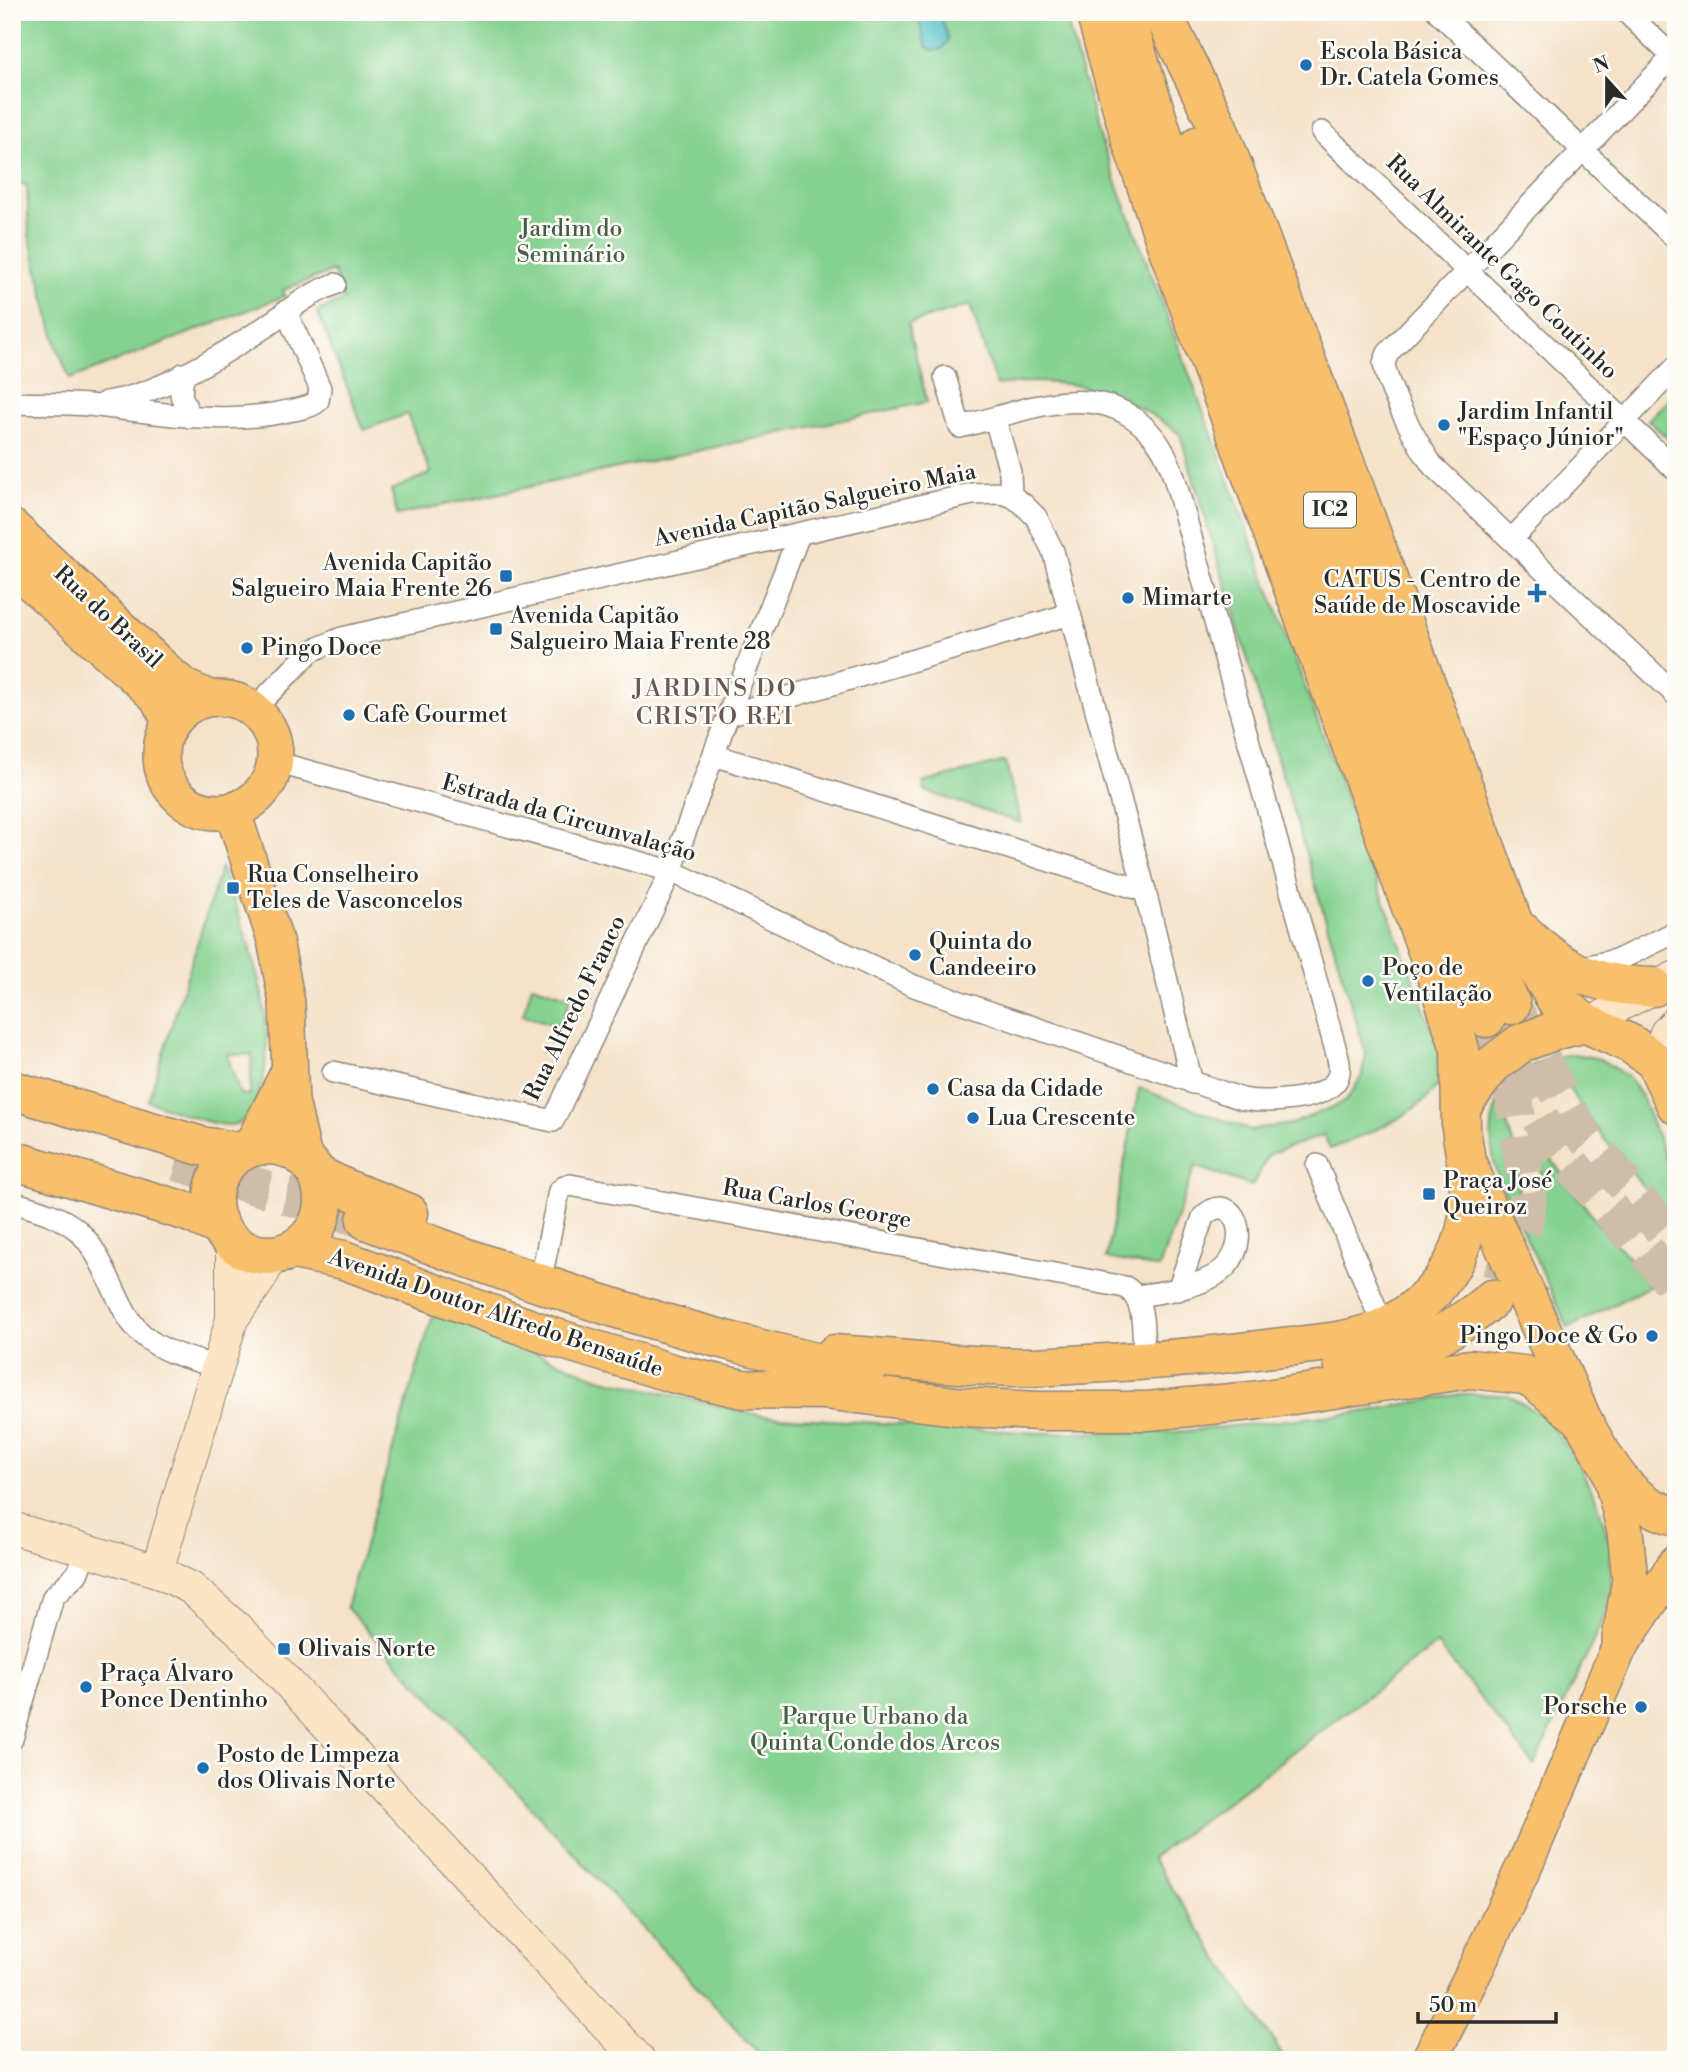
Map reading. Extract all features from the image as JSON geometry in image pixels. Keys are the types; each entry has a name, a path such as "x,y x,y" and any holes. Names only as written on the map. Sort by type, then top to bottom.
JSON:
{"highway":[{"name":"Avenida Doutor Alfredo Bensaúde","path":"824,1390 586,1324 491,1293 363,1230 592,1302 822,1365 920,1380 1051,1388 1360,1336 1384,1328 1429,1297 1448,1272 1461,1245 1469,1208 1470,1190 1461,1107 1460,1049 1435,972 1175,269 1131,140 1095,12"},
{"name":"IC2","path":"1124,12 1184,202 1221,308 1440,907 1499,1012 1469,898 1225,223 1159,12"},
{"path":"1159,12 1218,127 1525,949 1556,1000 1588,1024 1631,1044 1655,1061 1676,1105"},
{"path":"1513,922 1546,953 1583,977 1632,987 1665,982"},
{"path":"1461,1107 1492,1065 1521,1043 1557,1030 1588,1024"},
{"path":"12,1090 201,1146 246,1149 270,1145 288,1149 311,1167 323,1196 321,1217 310,1236 283,1253 251,1253 188,1212 12,1160"},
{"path":"12,1113 173,1173 12,1137"},
{"path":"225,1235 212,1206 215,1184 225,1165 246,1149"},
{"path":"1466,1161 1582,1419 1608,1465 1631,1494 1661,1513 1676,1516"},
{"name":"Avenida Doutor Alfredo Bensaúde","path":"311,1167 349,1190 544,1264 696,1310 764,1327 932,1361"},
{"name":"Avenida Doutor Alfredo Bensaúde","path":"283,1253 332,1256 527,1328 675,1374 743,1389 824,1390 897,1400 1038,1411 1148,1411 1252,1401 1470,1369 1524,1375 1533,1379 1582,1419"},
{"path":"1149,1373 1286,1372 1375,1359 1418,1347 1447,1333 1473,1316 1492,1299"},
{"name":"Avenida Doutor Alfredo Bensaúde","path":"759,1348 1149,1373"}],"main road":[{"name":"Rua do Brasil","path":"12,527 174,678 187,688 209,698"},
{"name":"Rua do Brasil","path":"12,566 156,697 167,715 168,726"},
{"path":"209,698 226,698 253,710 264,720 273,740 275,762 267,784 252,801 232,810 209,811 188,804 172,789 162,769 161,747 168,726 183,709 209,698"},
{"path":"232,810 275,940 287,1003 289,1072 295,1124 311,1167"},
{"path":"246,1149 289,1072"},
{"path":"1608,1465 1625,1531 1630,1579 1619,1648"},
{"path":"1429,2060 1526,1862 1619,1648 1676,1563"}],"street":[{"path":"1438,12 1676,239"},
{"path":"1626,12 1675,56 1385,358 1384,368 1433,466 1672,685"},
{"name":"Rua Almirante Gago Coutinho","path":"1322,132 1676,470"},
{"path":"86,405 133,395 183,374 254,334 312,293 335,284"},
{"path":"12,404 86,405 190,417 281,413 310,406 318,401 320,388 286,310"},
{"path":"1511,538 1676,367"},
{"path":"183,374 181,395 190,417"},
{"name":"Estrada da Circunvalação","path":"275,762 671,871 893,977 1242,1099 1285,1100 1329,1088 1338,1078 1339,1067 1170,463 1156,437 1132,417 1104,404 1088,401 1063,402 960,427 945,377"},
{"path":"995,419 1010,472 1012,496 1030,510 1048,538 1145,891 1192,1083"},
{"name":"Avenida Capitão Salgueiro Maia","path":"253,710 302,659 330,642 972,494 1001,493 1012,496"},
{"path":"671,871 728,715 799,535"},
{"path":"728,715 1070,614"},
{"path":"714,755 1145,891"},
{"name":"Rua Alfredo Franco","path":"333,1072 553,1121 671,871"},
{"path":"1571,969 1620,959 1676,932"},
{"path":"1588,1024 1665,982"},
{"path":"1655,1061 1666,1033 1676,1022"},
{"path":"1317,1166 1384,1328"},
{"name":"Rua Carlos George","path":"544,1264 559,1191 570,1185 1125,1287 1137,1296"},
{"path":"12,1202 58,1216 86,1239 100,1259 124,1310 145,1337 175,1354 218,1367"},
{"path":"225,1235 232,1319"},
{"path":"157,1570 232,1319 260,1279 283,1253"},
{"path":"1149,1373 1137,1296 1178,1290"},
{"path":"12,1528 157,1570 191,1588 239,1629 639,2060"},
{"path":"12,1739 53,1597 77,1574 86,1550"}],"green space":[{"name":"Jardim do Seminário","path":"12,12 1064,12 1102,144 1446,1068 1439,1083 1414,1109 1362,1136 1330,1149 1324,1135 1269,1154 1252,1186 1195,1166 1159,1268 1106,1258 1139,1088 1250,1130 1291,1124 1345,1102 1362,1076 1366,1054 1180,434 1136,406 1093,389 1047,382 996,385 970,305 908,324 927,402 397,515 391,490 431,473 407,414 364,430 317,311 344,300 333,271 283,290 285,296 70,379 57,348 29,235 27,185 12,182"},
{"path":"1676,392 1676,446 1648,420"},
{"path":"1005,761 1021,823 925,791 923,783"},
{"path":"221,867 251,951 265,1014 267,1045 264,1074 256,1100 243,1120 228,1125 206,1121 148,1101","holes":["227,1054 252,1055 250,1095 240,1094"]},
{"path":"532,985 570,997 562,1027 523,1015"},
{"path":"1574,1054 1600,1059 1628,1077 1643,1099 1676,1186 1676,1227 1586,1117 1560,1073 1501,1103 1517,1157 1519,1201 1541,1202 1541,1169 1537,1148 1542,1146 1595,1220 1652,1284 1676,1258 1676,1273 1568,1328 1497,1175 1492,1151 1492,1130 1495,1110 1502,1093 1514,1079 1530,1067"},
{"name":"Parque Urbano da Quinta Conde dos Arcos","path":"434,1311 599,1378 763,1416 1039,1433 1177,1432 1363,1412 1460,1394 1508,1395 1544,1417 1574,1456 1597,1501 1610,1544 1611,1595 1600,1627 1534,1765 1437,1644 1152,1858 1286,2060 765,2060 346,1607"}],"water":[{"path":"916,12 940,12 948,40 942,49 934,51 927,48"}],"tunnel":[{"path":"1514,1010 1580,1131 1676,1245"},
{"path":"1486,1018 1555,1146 1676,1286"},
{"path":"1500,1282 1523,1228 1528,1198 1510,1086"},
{"path":"177,1162 366,1220"}],"place":[{"name":"Escola Básica Dr. Catela Gomes","path":"1306,65"},
{"name":"Jardim Infantil \"Espaço Júnior\"","path":"1444,425"},
{"name":"Avenida Capitão Salgueiro Maia Frente 26","path":"506,576"},
{"name":"CATUS - Centro de Saúde de Moscavide","path":"1537,593"},
{"name":"Mimarte","path":"1128,598"},
{"name":"Avenida Capitão Salgueiro Maia Frente 28","path":"496,629"},
{"name":"Pingo Doce","path":"247,648"},
{"name":"Cafè Gourmet","path":"349,715"},
{"name":"Rua Conselheiro Teles de Vasconcelos","path":"233,888"},
{"name":"Quinta do Candeeiro","path":"915,955"},
{"name":"Poço de Ventilação","path":"1368,981"},
{"name":"Casa da Cidade","path":"933,1089"},
{"name":"Lua Crescente","path":"973,1118"},
{"name":"Praça José Queiroz","path":"1429,1194"},
{"name":"Pingo Doce & Go","path":"1652,1336"},
{"name":"Olivais Norte","path":"284,1649"},
{"name":"Praça Álvaro Ponce Dentinho","path":"86,1687"},
{"name":"Porsche","path":"1641,1707"},
{"name":"Posto de Limpeza dos Olivais Norte","path":"203,1768"}],"district":[{"name":"JARDINS DO CRISTO REI","path":"715,703"}]}
